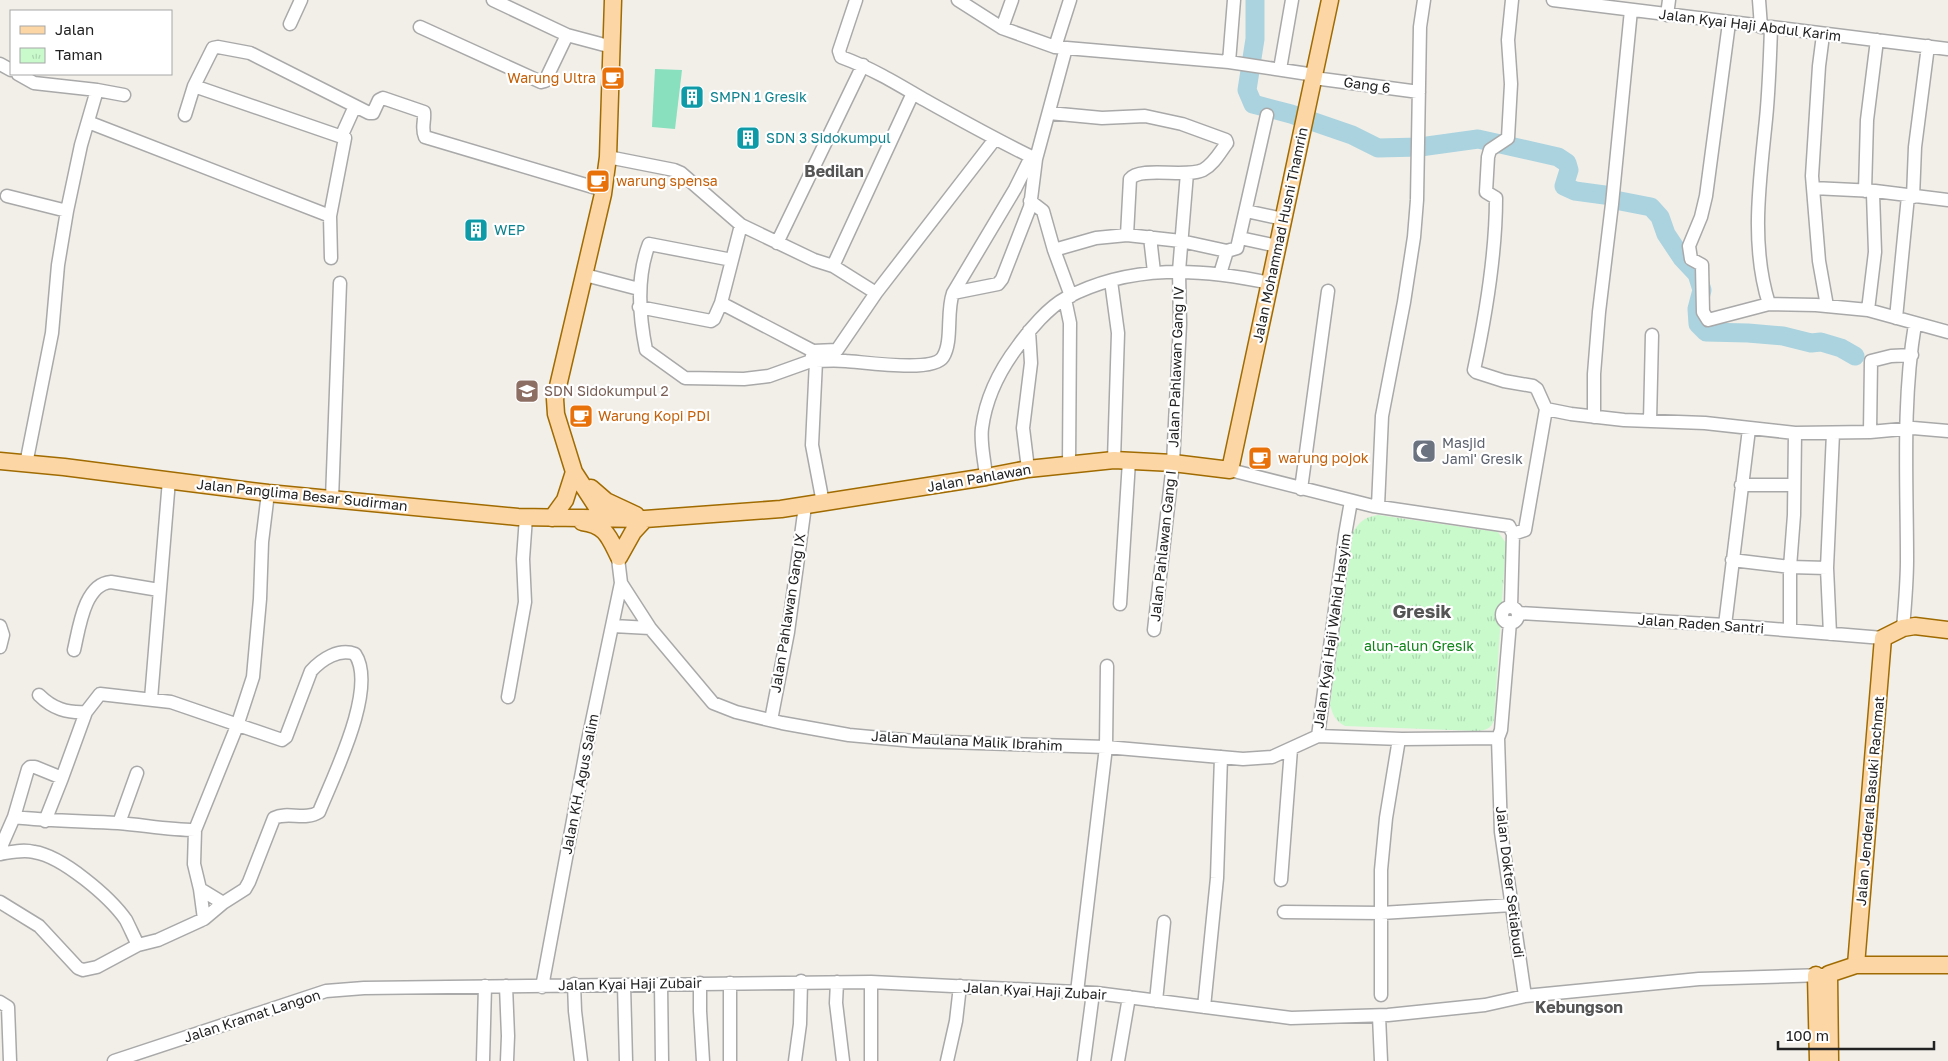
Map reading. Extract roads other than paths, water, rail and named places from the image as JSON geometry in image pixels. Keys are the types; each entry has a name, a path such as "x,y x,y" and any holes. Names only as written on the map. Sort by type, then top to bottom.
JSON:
{"main road":[{"path":"604,518 574,472 556,414 555,399 585,275 608,157 613,0"},
{"name":"Jalan Mohammad Husni Thamrin","path":"1230,470 1330,0"},
{"name":"Jalan Pahlawan","path":"604,518 645,518 781,509 1069,464 1122,460 1173,463 1230,470"},
{"name":"Jalan Panglima Besar Sudirman","path":"0,461 268,493 526,517 604,518"},
{"path":"574,472 565,500 552,518 599,526 608,534 619,557"},
{"path":"574,472 600,498 626,512 645,518 633,532 619,557"},
{"path":"1883,638 1903,628 1915,626 1948,630"},
{"name":"Jalan Jenderal Basuki Rachmat","path":"1856,965 1883,638"},
{"path":"1822,975 1856,965 1948,965"},
{"path":"1818,1061 1822,975"},
{"path":"1822,975 1830,1061"}],"street":[{"path":"290,24 301,0"},
{"path":"493,0 567,35 612,47"},
{"path":"856,0 839,51 841,57 863,65 888,78 995,139 1033,158"},
{"name":"Gang 6","path":"958,0 1002,28 1061,48 1250,64 1315,77 1419,92"},
{"path":"1002,28 1012,0"},
{"path":"720,303 813,358 894,366 936,363 943,358 947,346 949,304 953,293 1033,158 1049,112 1070,0"},
{"path":"1229,62 1234,0"},
{"path":"1280,69 1292,0"},
{"path":"1378,506 1382,416 1404,302 1414,236 1418,154 1420,27 1424,0"},
{"path":"1512,0 1508,40 1511,84 1502,143 1490,150 1488,157 1486,192 1496,198 1496,227 1484,322 1474,370 1504,380 1533,386 1537,389 1546,409 1525,530 1513,534"},
{"name":"Jalan Kyai Haji Abdul Karim","path":"1553,0 1948,50"},
{"path":"1667,15 1669,0"},
{"path":"1759,0 1766,28 1766,118 1759,176 1758,207 1760,263 1769,304"},
{"path":"1594,417 1594,374 1632,10"},
{"path":"1729,23 1706,196 1701,217 1689,246 1691,259 1702,265 1703,312 1708,320 1769,304 1827,306 1868,310 1948,332"},
{"path":"420,28 541,82 545,81 567,35"},
{"path":"1824,35 1819,66 1813,188 1819,262 1827,306"},
{"path":"1868,310 1875,252 1873,194 1870,191 1867,120 1877,40"},
{"path":"1896,318 1928,46"},
{"path":"186,115 194,86 213,48 218,47 250,52 369,113 373,113 379,100 382,98 424,112 423,131 425,137 603,190"},
{"path":"777,243 863,65"},
{"path":"20,75 34,83 124,95"},
{"path":"194,86 346,138 330,216 331,258"},
{"path":"26,464 52,333 58,265 66,211 79,161 81,145 97,90"},
{"path":"833,266 913,93"},
{"path":"341,137 355,106"},
{"path":"1049,112 1102,118 1145,116 1182,124 1226,140 1227,143 1215,160 1203,170 1187,173 1140,174 1132,176 1130,180 1127,234"},
{"path":"1054,250 1096,238 1127,234 1181,241 1227,251 1237,248 1267,115"},
{"path":"88,122 330,216"},
{"path":"732,260 649,244 640,289 639,307 646,350 685,378 744,379 769,376 837,350 876,292 995,139"},
{"path":"608,157 681,173 740,224 777,243 833,266 876,292"},
{"path":"953,293 1000,282 1030,207 1033,158"},
{"name":"Jalan Pahlawan Gang IV","path":"1173,463 1180,324 1179,271 1187,173"},
{"path":"1813,188 1870,191 1948,200"},
{"path":"6,196 66,211"},
{"path":"1030,201 1044,211 1068,297 1070,323 1069,464"},
{"path":"1246,211 1283,219"},
{"path":"639,307 711,321 714,319 732,260 740,224"},
{"path":"1150,237 1154,272"},
{"path":"1240,238 1277,246"},
{"path":"1220,274 1227,251"},
{"path":"986,478 982,429 991,391 1013,352 1029,331 1068,297 1111,280 1154,272 1179,271 1220,274 1270,283"},
{"path":"585,275 640,289"},
{"path":"1111,280 1118,333 1122,460 1120,604"},
{"path":"332,499 340,283"},
{"path":"1301,489 1328,291"},
{"path":"1903,628 1907,562 1907,429 1915,324"},
{"path":"1028,469 1024,428 1031,363 1029,331"},
{"path":"1650,420 1652,335"},
{"path":"1870,432 1871,362 1891,356 1912,354"},
{"path":"813,358 812,445 823,503"},
{"path":"1546,409 1594,417 1704,423 1795,433 1832,434 1907,429 1948,431"},
{"path":"1725,625 1749,429"},
{"path":"1790,630 1790,567 1794,515 1795,433"},
{"path":"1830,634 1827,568 1832,434"},
{"name":"Jalan Pahlawan Gang I","path":"1154,630 1173,463"},
{"name":"Jalan Pahlawan","path":"1230,470 1352,501"},
{"path":"151,699 169,480"},
{"path":"1741,485 1794,485"},
{"path":"204,919 194,864 195,830 237,726 254,668 262,542 268,493"},
{"path":"1352,501 1504,524 1512,529 1513,614 1501,730 1498,738"},
{"name":"Jalan Kyai Haji Wahid Hasyim","path":"1352,501 1345,535 1318,736 1399,739 1498,738"},
{"name":"Jalan Pahlawan Gang IX","path":"771,720 788,632 805,506"},
{"path":"508,697 525,602 523,560 526,517"},
{"path":"604,518 613,533 619,557 621,583"},
{"path":"1732,560 1790,567 1827,568"},
{"path":"74,650 83,611 98,587 104,582 160,590"},
{"name":"Jalan Maulana Malik Ibrahim","path":"621,583 650,628 713,703 771,720 849,735 1106,747 1243,759 1272,757 1318,736"},
{"name":"Jalan KH. Agus Salim","path":"542,987 587,745 621,583"},
{"name":"Jalan Raden Santri","path":"1513,614 1725,625 1883,638"},
{"path":"0,626 2,635 0,647"},
{"path":"613,626 650,628"},
{"path":"0,902 39,926 78,968 83,970 97,968 138,945 158,940 204,919 223,903 245,889 274,818 281,815 311,816 319,812 343,754 359,706 363,677 358,658 355,654 348,652 332,655 319,663 311,671 284,739 280,740 178,704 151,699 100,694 86,712 45,821"},
{"path":"1077,992 1106,747 1107,666"},
{"path":"39,695 49,705 70,712 86,712"},
{"name":"Jalan Dokter Setiabudi","path":"1498,738 1501,832 1525,996"},
{"path":"1381,995 1381,870 1386,818 1399,739"},
{"path":"1281,880 1291,749"},
{"path":"1204,1007 1217,878 1221,757"},
{"path":"0,849 4,835 14,817 28,769 35,767 62,778"},
{"path":"120,823 137,773"},
{"path":"14,817 45,821 68,820 120,823 172,830 195,830"},
{"path":"0,854 24,850 36,852 48,856 73,871 108,898 126,921 138,945"},
{"path":"200,889 223,903"},
{"path":"1284,912 1381,913 1512,905"},
{"path":"1156,1001 1164,922"},
{"name":"Jalan Kyai Haji Zubair","path":"542,987 574,984 872,982 1093,993 1282,1018 1379,1016 1486,1006 1525,996 1699,979 1822,975"},
{"path":"795,1061 800,1024 801,981"},
{"path":"837,982 836,1003 843,1061"},
{"path":"871,1061 872,982"},
{"path":"700,983 703,1061"},
{"path":"730,983 730,1061"},
{"path":"574,984 581,1061"},
{"path":"624,984 626,1061"},
{"path":"661,984 662,1061"},
{"path":"483,1061 485,986"},
{"path":"506,986 507,1061"},
{"path":"947,1061 956,1021 960,986"},
{"name":"Jalan Kramat Langon","path":"114,1061 326,992 364,988 542,987"},
{"path":"1084,1061 1093,993"},
{"path":"1118,1061 1129,997"},
{"path":"0,1002 8,1007 10,1061"},
{"path":"1379,1016 1381,1061"}],"waterway":[{"path":"1255,0 1255,39 1247,90 1253,104 1291,114 1352,135 1378,148 1420,147 1478,139 1558,157 1567,163 1569,170 1564,186 1575,191 1612,196 1615,200 1651,207 1660,217 1666,234 1682,258 1697,274 1702,290 1697,309 1698,324 1706,332 1783,336 1811,343 1821,342 1841,348 1855,356"}],"place":[{"name":"Warung Ultra","path":"613,78"},
{"name":"SMPN 1 Gresik","path":"692,97"},
{"name":"SDN 3 Sidokumpul","path":"748,138"},
{"name":"warung spensa","path":"598,181"},
{"name":"WEP","path":"476,230"},
{"name":"SDN Sidokumpul 2","path":"527,391"},
{"name":"Warung Kopi PDI","path":"581,416"},
{"name":"Masjid Jami' Gresik","path":"1424,451"},
{"name":"warung pojok","path":"1260,458"}],"district":[{"name":"Bedilan","path":"834,171"},
{"name":"Gresik","path":"1422,611"},
{"name":"Kebungson","path":"1579,1007"}],"park label":[{"name":"alun-alun Gresik","path":"1419,646"}]}
